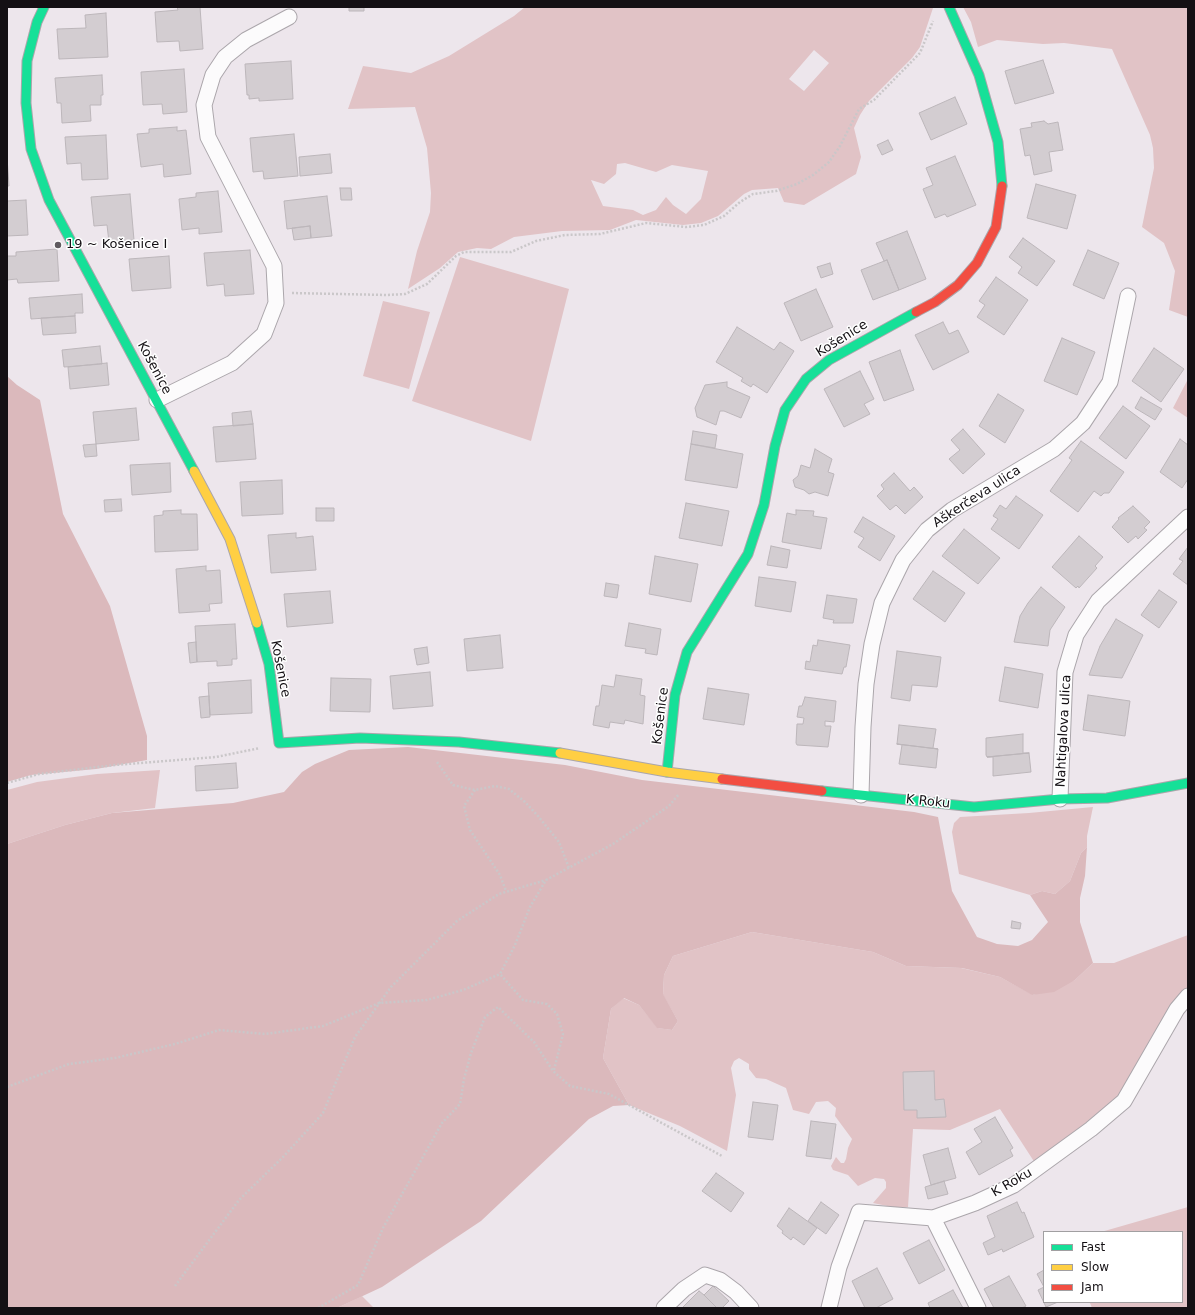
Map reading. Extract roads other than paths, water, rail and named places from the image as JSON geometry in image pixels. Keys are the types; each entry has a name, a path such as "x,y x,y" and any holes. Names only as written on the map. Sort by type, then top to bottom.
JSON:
{"street":[{"name":"Košenice","path":"44,7 37,22 27,61 26,103 31,149 49,200 230,539 247,587 268,664 279,743"},
{"name":"Košenice","path":"668,772 675,696 687,652 748,554 764,506 775,446 786,410 806,380 829,360 861,340 935,302 958,285 977,263 996,227 1002,183 998,142 979,75 949,7"},
{"path":"157,400 232,363 264,334 276,303 274,266 208,137 204,105 213,75 225,57 246,40 289,17"},
{"name":"Aškerčeva ulica","path":"861,795 864,713 872,644 882,603 903,560 927,530 952,510 1054,449 1083,423 1110,382 1128,296"},
{"name":"Nahtigalova ulica","path":"1060,799 1065,672 1076,635 1098,600 1188,517"},
{"name":"K Roku","path":"279,743 360,738 459,742 582,756 668,772 974,807 1060,799 1107,798 1188,783"},
{"name":"K Roku","path":"830,1308 839,1267 859,1212 933,1218 975,1203 1014,1185 1091,1129 1124,1101 1177,1009 1188,996"},
{"path":"933,1218 978,1308"},
{"path":"664,1308 684,1289 705,1275 720,1280 736,1292 751,1308"}],"place":[{"name":"19 ~ Košenice I","path":"58,245"}]}
